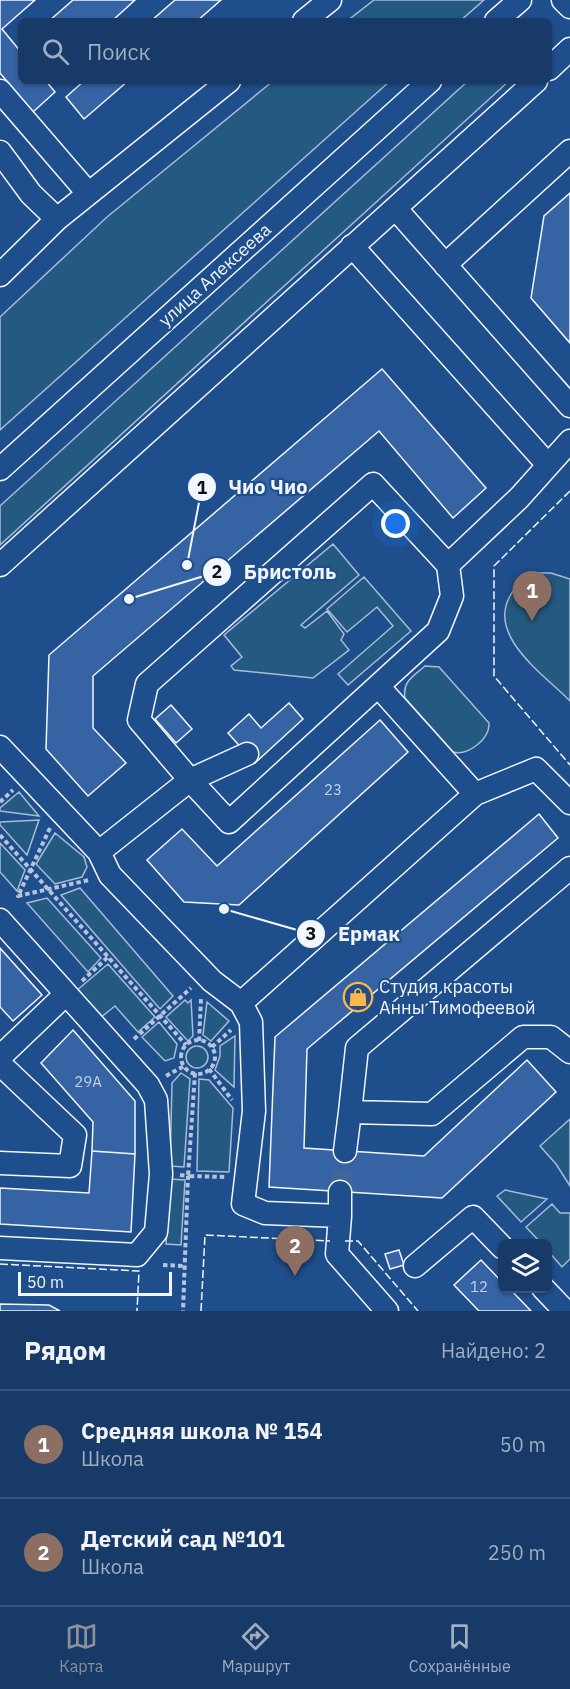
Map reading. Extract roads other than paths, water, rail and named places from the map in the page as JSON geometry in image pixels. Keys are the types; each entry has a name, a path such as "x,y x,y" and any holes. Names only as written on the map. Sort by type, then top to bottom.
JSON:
{"street":[{"path":"308,18 330,0"},
{"path":"499,18 520,0"},
{"path":"563,0 570,7"},
{"path":"552,66 570,49"},
{"path":"0,275 57,219 225,84"},
{"name":"улица Алексеева","path":"0,469 427,84"},
{"path":"0,565 533,84"},
{"path":"0,91 88,193"},
{"path":"445,265 570,151"},
{"path":"0,152 32,194 57,219"},
{"path":"396,209 570,406"},
{"path":"352,246 548,465"},
{"path":"448,565 519,498 570,441"},
{"path":"373,484 448,565 452,596 438,631 228,822 139,720 147,684 373,484"},
{"path":"378,686 475,794"},
{"path":"0,747 99,852 110,875 212,981 241,1003 253,1029 254,1111 243,1204 265,1213 340,1216"},
{"path":"99,852 190,780 247,754"},
{"path":"241,1003 475,794 536,769 570,802"},
{"path":"345,1151 357,1048 570,867"},
{"path":"0,920 70,992 148,1085 156,1100 161,1174 156,1232 137,1255 0,1248"},
{"path":"0,1057 70,992"},
{"path":"350,1112 432,1114 523,1037 551,1037 570,1052"},
{"path":"0,1064 75,1135 70,1166 0,1163"},
{"path":"340,1192 337,1254 387,1311"},
{"path":"415,1266 473,1217 498,1243"},
{"path":"548,1293 565,1311"}],"tunnel":[{"path":"340,1192 345,1151"}],"place":[{"name":"Чио Чио","path":"187,565"},
{"name":"Бристоль","path":"129,599"},
{"name":"Средняя школа № 154","path":"532,621"},
{"name":"Ермак","path":"224,909"},
{"name":"Студия красоты Анны Тимофеевой","path":"358,997"},
{"name":"Детский сад №101","path":"295,1276"}]}
